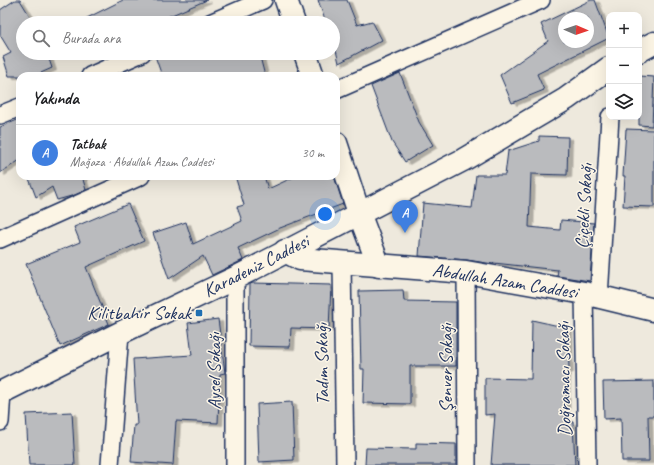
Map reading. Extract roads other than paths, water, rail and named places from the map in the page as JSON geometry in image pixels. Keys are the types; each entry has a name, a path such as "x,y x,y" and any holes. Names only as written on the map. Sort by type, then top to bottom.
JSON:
{"street":[{"path":"226,16 263,0"},
{"path":"286,0 292,16"},
{"path":"340,88 541,0"},
{"path":"642,49 654,43"},
{"path":"99,72 126,60"},
{"path":"307,60 312,72"},
{"name":"Karadeniz Caddesi","path":"1,392 120,332 235,278 463,160 566,99 606,70"},
{"path":"0,115 16,109"},
{"name":"Çiçekli Sokağı","path":"592,295 610,120"},
{"path":"340,155 359,214 379,266"},
{"path":"0,239 132,180"},
{"name":"Abdullah Azam Caddesi","path":"285,251 300,259 466,272 592,295 654,310"},
{"name":"Tadım Sokağı","path":"342,263 345,465"},
{"name":"Şenver Sokağı","path":"466,272 467,465"},
{"name":"Aysel Sokağı","path":"235,278 235,465"},
{"name":"Doğramacı Sokağı","path":"587,465 592,295"},
{"path":"110,465 120,332"},
{"path":"0,422 1,392"}],"place":[{"name":"Tatbak","path":"405,233"},
{"name":"Kilitbahir Sokak","path":"199,313"}]}
